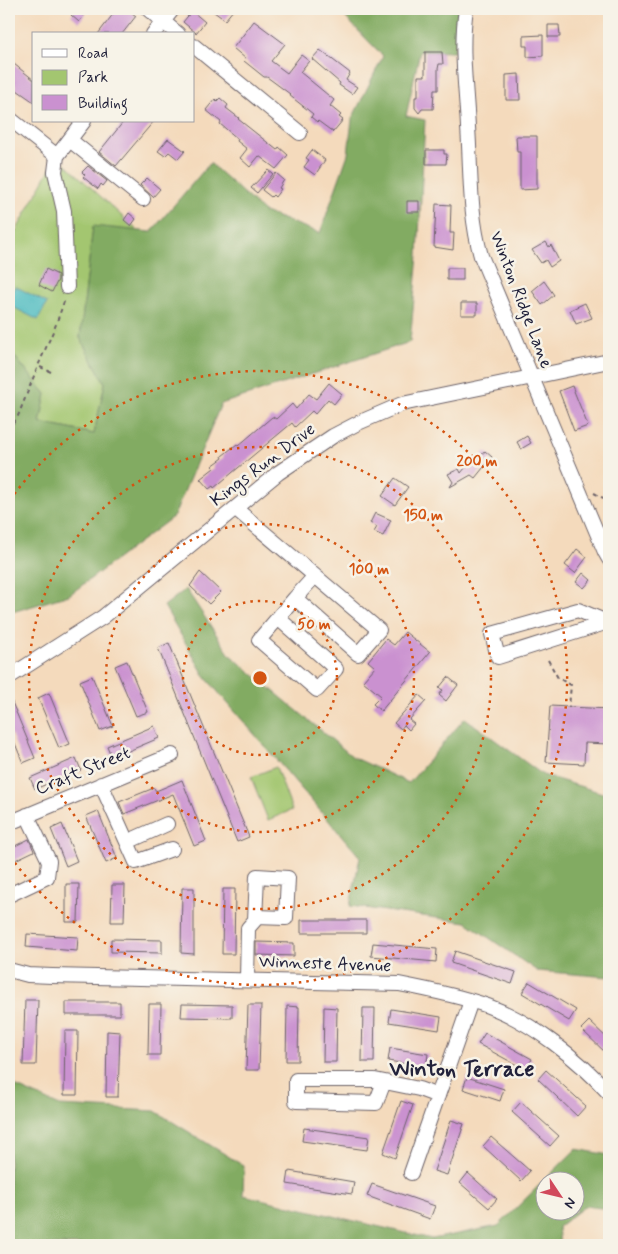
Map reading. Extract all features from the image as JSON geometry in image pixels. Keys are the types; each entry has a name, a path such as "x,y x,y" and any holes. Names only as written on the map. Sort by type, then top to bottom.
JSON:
{"street":[{"path":"148,9 176,32"},
{"path":"155,32 173,9"},
{"name":"Winton Ridge Lane","path":"466,9 462,47 472,213 476,237 481,256 609,559"},
{"path":"195,47 300,133"},
{"path":"9,118 57,156"},
{"path":"67,287 64,211 55,172 57,156 83,122"},
{"path":"70,140 143,199"},
{"name":"Kings Run Drive","path":"9,677 103,617 278,474 333,436 402,404 609,361"},
{"path":"236,509 314,577 379,630 358,654 295,598"},
{"path":"278,618 336,669 317,690 259,640 295,598 314,577"},
{"path":"578,610 607,623 498,657 492,634 578,610"},
{"name":"Craft Street","path":"9,823 172,755"},
{"path":"101,784 136,862 172,849"},
{"path":"9,895 47,877 48,861 27,815"},
{"path":"128,842 168,824"},
{"path":"247,980 248,928 256,917"},
{"name":"Winneste Avenue","path":"9,970 52,976 399,984 428,989 471,1001 508,1015 533,1030 582,1066 609,1093"},
{"path":"411,1174 471,1001"},
{"path":"384,1082 376,1103 296,1101 296,1080 375,1080 419,1089 438,1096"}],"path":[{"path":"9,430 18,416 63,306 67,287"},
{"path":"38,366 51,372"},
{"path":"548,660 558,678 571,685 569,707"}],"green space":[{"path":"352,9 461,9 454,52 420,51 406,116 425,120 418,255 410,342 221,404 174,516 69,595 9,613 9,350 46,394 40,423 94,434 105,383 80,338 93,226 151,232 210,163 264,212 320,233 348,154 352,119 383,56 345,17"},
{"path":"57,156 138,231 93,227 80,338 105,383 94,434 40,423 46,394 9,350 9,244"},
{"path":"186,589 230,655 353,757 409,783 465,718 543,775 609,795 609,977 537,971 466,922 350,906 360,857 206,678 164,606"},
{"path":"276,767 292,810 268,820 251,777"},
{"path":"15,1086 60,1106 155,1111 244,1166 243,1195 432,1239 498,1226 536,1188 536,1222 564,1222 558,1227 560,1245 9,1245 9,1091"},
{"path":"576,1149 609,1155 609,1209 586,1206 586,1172 553,1172"}],"water":[{"path":"15,286 47,303 38,320 9,305 9,297"}],"building":[{"path":"77,9 81,9 86,13 79,22 71,15"},
{"path":"117,9 127,9 136,16 124,32 100,32"},
{"path":"210,9 234,9 225,20"},
{"path":"192,11 205,22 196,33 183,22"},
{"path":"254,21 285,44 271,61 287,73 301,55 309,61 300,72 334,100 330,106 341,115 339,117 343,120 333,132 311,117 313,114 290,94 244,61 246,59 233,48"},
{"path":"548,25 559,25 560,37 548,37"},
{"path":"543,35 543,56 527,57 527,46 523,46 523,36"},
{"path":"320,50 350,73 346,80 357,87 352,94 339,85 340,83 312,59"},
{"path":"425,52 442,52 443,64 439,64 438,90 434,90 433,109 422,109 419,113 415,108 415,97 418,97 418,76 425,76"},
{"path":"9,60 32,78 32,101 14,88 16,86 9,80"},
{"path":"519,74 520,100 506,100 506,75"},
{"path":"220,98 228,105 226,108 238,119 277,150 279,147 288,155 276,169 259,156 250,167 240,158 247,149 220,124 221,122 206,110 215,99 217,101"},
{"path":"123,122 153,122 116,166 99,152"},
{"path":"516,136 537,136 537,189 520,190 520,152 517,152"},
{"path":"168,139 185,151 178,159 169,152 165,156 158,151"},
{"path":"312,150 325,160 315,175 304,167 309,160 306,158"},
{"path":"426,150 444,150 444,154 447,154 446,164 426,164"},
{"path":"88,166 107,181 103,186 101,184 98,189 83,177 85,175 82,172"},
{"path":"268,170 273,174 257,193 251,188"},
{"path":"276,173 284,180 279,188 281,189 275,197 273,195 271,197 262,190"},
{"path":"147,178 160,189 153,197 140,185"},
{"path":"407,201 419,201 419,212 407,212"},
{"path":"436,204 451,205 450,233 454,233 453,250 434,247"},
{"path":"129,213 136,219 131,226 124,220"},
{"path":"546,242 549,247 551,245 559,261 550,267 546,260 541,263 532,250"},
{"path":"447,268 463,268 463,280 447,280"},
{"path":"46,269 58,275 58,280 52,292 39,285"},
{"path":"544,281 554,295 542,305 532,291"},
{"path":"461,303 477,303 477,315 461,315"},
{"path":"585,303 592,318 576,324 570,310"},
{"path":"329,383 342,394 334,404 328,399 315,414 312,411 295,427 292,423 214,488 213,486 209,489 200,479 214,468 212,466 223,458 222,456 237,444 238,446 272,417 276,419 292,404 296,409 309,394 316,399"},
{"path":"572,386 588,426 574,431 559,391"},
{"path":"527,436 531,443 521,449 517,442"},
{"path":"485,451 492,457 475,478 471,475 450,487 453,482 448,474 459,469 461,473 471,461 474,464"},
{"path":"395,478 408,487 395,505 382,496"},
{"path":"375,513 391,520 383,536 374,532 377,527 370,523"},
{"path":"577,549 587,557 575,573 565,565"},
{"path":"200,572 221,592 209,604 190,586"},
{"path":"583,573 591,580 584,588 576,582"},
{"path":"405,632 430,652 381,711 373,704 381,696 363,681 375,667 368,661 386,639 394,645"},
{"path":"169,643 249,837 237,842 158,648"},
{"path":"127,661 148,712 136,716 115,666"},
{"path":"92,676 113,726 100,731 80,681"},
{"path":"448,677 458,685 446,701 439,695 443,690 439,688"},
{"path":"49,693 70,744 59,748 38,698"},
{"path":"9,695 35,758 23,763 9,729"},
{"path":"419,695 426,701 409,720 414,724 409,730 404,725 401,729 394,723"},
{"path":"550,706 609,709 609,744 585,743 584,764 546,762"},
{"path":"154,726 159,738 112,758 107,746"},
{"path":"76,758 81,770 35,789 30,778"},
{"path":"182,780 206,841 194,846 173,794 124,814 119,802 154,788 156,791"},
{"path":"98,811 117,858 106,863 86,816"},
{"path":"62,824 77,861 66,866 51,829"},
{"path":"29,839 34,851 9,863 9,849"},
{"path":"66,884 79,884 78,922 66,922"},
{"path":"112,885 125,885 124,922 111,922"},
{"path":"182,888 194,888 194,954 181,953"},
{"path":"223,889 235,889 234,954 222,954"},
{"path":"301,920 366,920 366,933 301,933"},
{"path":"27,934 78,937 77,951 26,947"},
{"path":"111,939 162,940 162,953 111,952"},
{"path":"256,942 294,943 294,956 256,955"},
{"path":"373,943 437,949 436,962 371,956"},
{"path":"455,951 516,972 512,984 451,963"},
{"path":"529,982 576,1010 569,1021 522,993"},
{"path":"25,1000 38,1000 36,1065 23,1065"},
{"path":"66,1002 120,1002 120,1015 66,1015"},
{"path":"149,1004 161,1004 160,1055 148,1055"},
{"path":"182,1004 232,1005 232,1018 181,1017"},
{"path":"248,1005 261,1005 259,1070 246,1070"},
{"path":"287,1006 299,1007 298,1061 286,1061"},
{"path":"324,1007 337,1008 336,1062 323,1062"},
{"path":"363,1008 375,1008 374,1062 362,1062"},
{"path":"391,1009 441,1017 439,1030 389,1022"},
{"path":"589,1021 609,1040 609,1056 581,1029"},
{"path":"65,1031 78,1031 77,1095 64,1095"},
{"path":"107,1031 120,1032 118,1097 106,1097"},
{"path":"485,1033 532,1059 526,1070 478,1044"},
{"path":"390,1048 428,1054 426,1067 388,1061"},
{"path":"546,1070 586,1106 577,1116 538,1079"},
{"path":"467,1077 504,1089 500,1101 463,1089"},
{"path":"401,1101 413,1105 395,1158 383,1153"},
{"path":"521,1102 559,1136 550,1146 512,1112"},
{"path":"451,1120 464,1124 447,1175 434,1171"},
{"path":"304,1128 369,1137 367,1150 302,1141"},
{"path":"491,1137 530,1171 521,1181 483,1146"},
{"path":"289,1171 354,1182 352,1194 287,1184"},
{"path":"468,1173 497,1199 489,1208 460,1183"},
{"path":"372,1184 435,1206 430,1219 367,1196"}],"district":[{"name":"Winton Terrace","path":"462,1070"}]}
